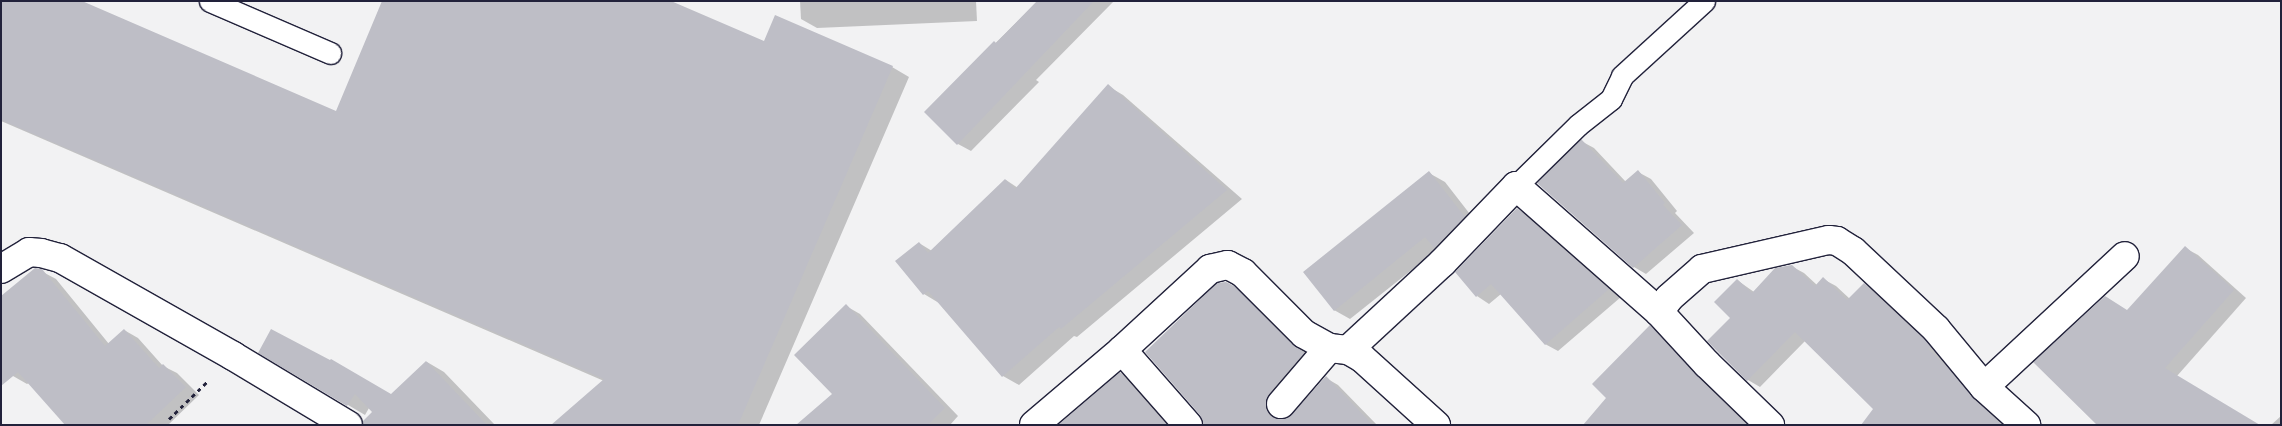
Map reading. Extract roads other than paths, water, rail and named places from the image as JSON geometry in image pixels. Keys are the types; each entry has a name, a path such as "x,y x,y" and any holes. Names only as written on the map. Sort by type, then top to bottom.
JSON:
{"street":[{"path":"1281,404 1339,349 1442,263 1516,186 1660,312 1706,364 1770,425"},
{"path":"1660,312 1669,298 1702,269 1829,240 1853,251 1936,329 1984,387 2026,425"},
{"path":"1,269 28,252 60,258 234,356 348,425"},
{"path":"1984,387 2125,256"},
{"path":"1034,425 1122,350 1210,269 1228,265 1243,273 1304,334 1362,358 1436,425"},
{"path":"1122,350 1188,425"}],"lane":[{"path":"210,1 330,54"},
{"path":"1516,186 1578,126 1611,99 1622,76 1704,1"}]}
